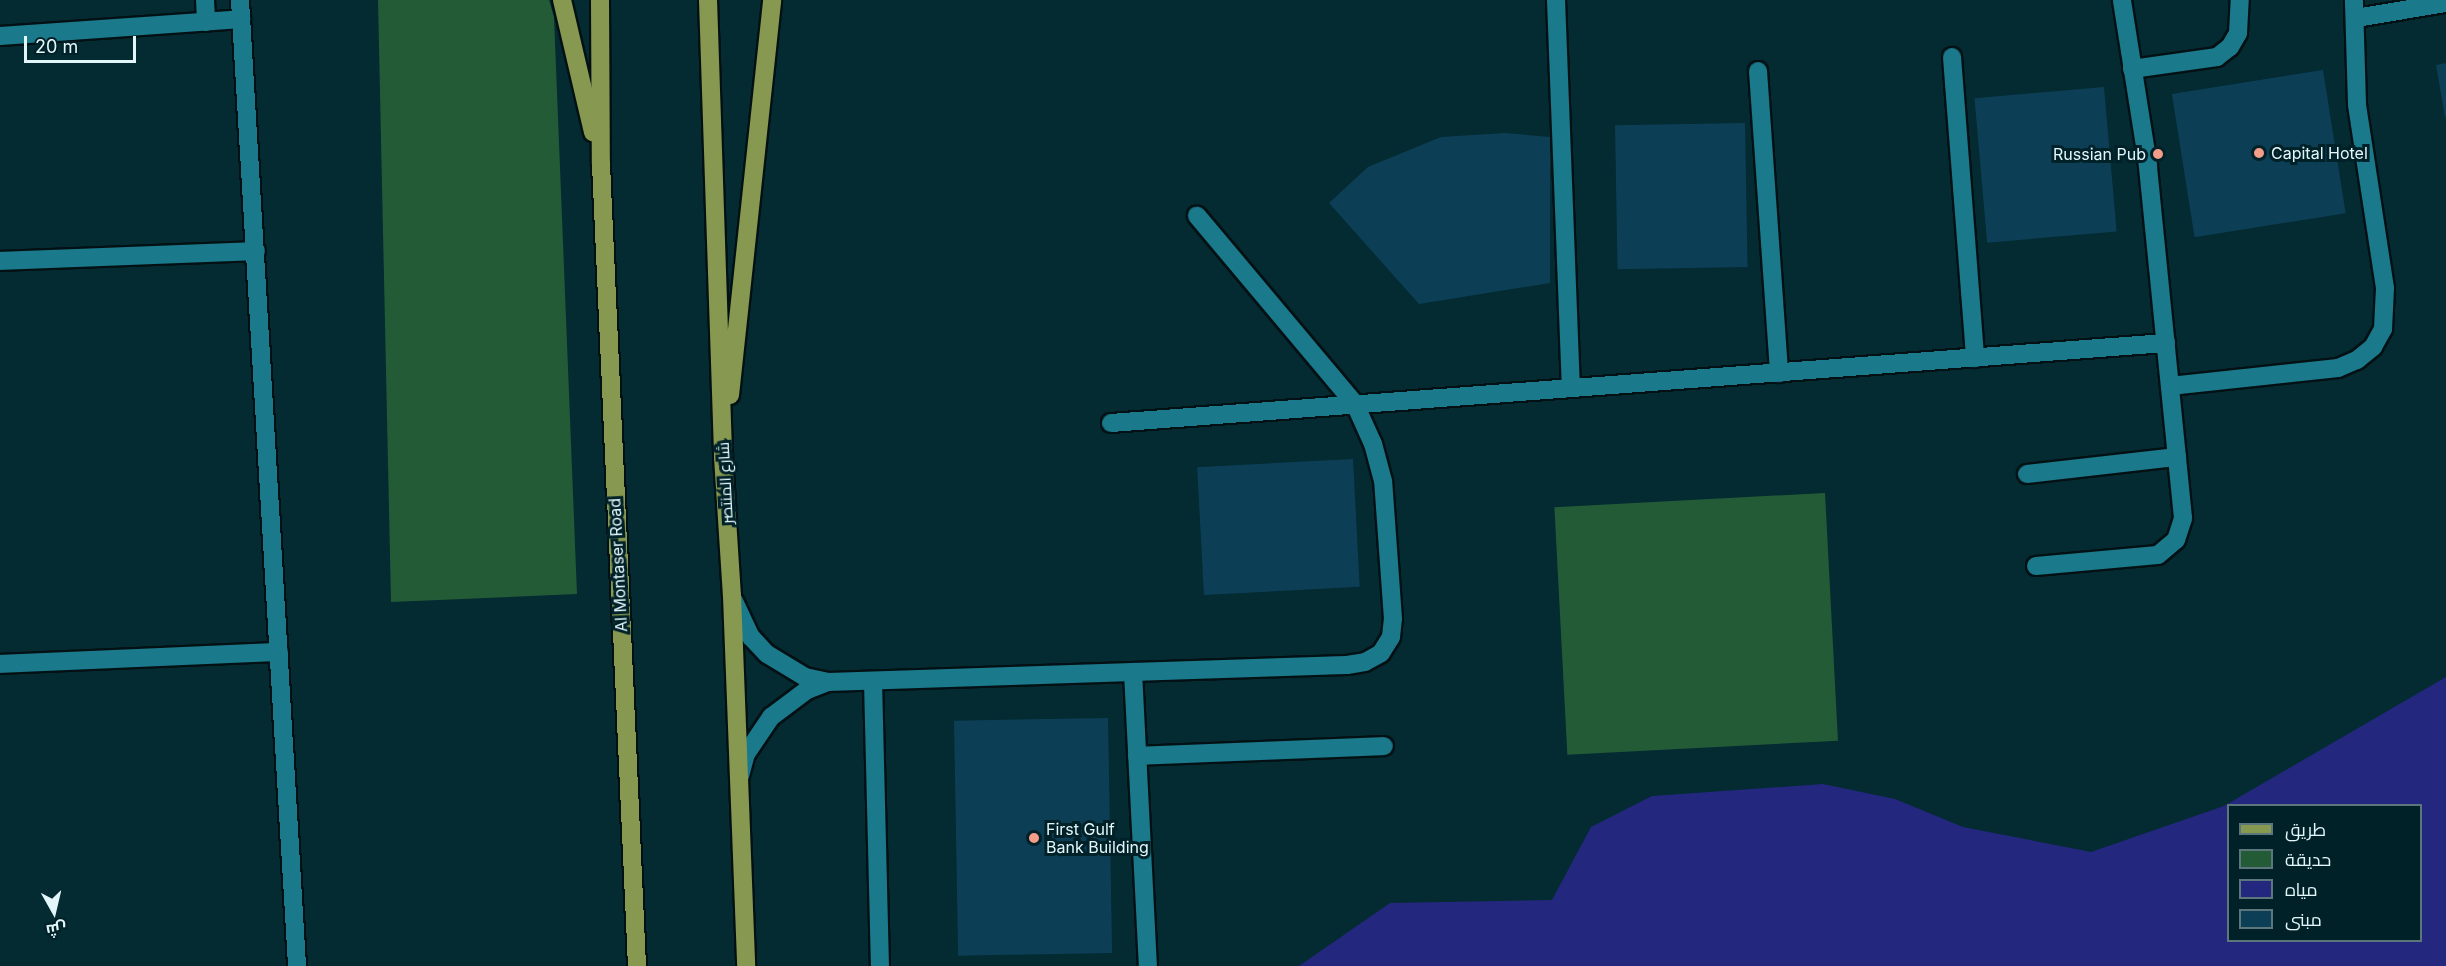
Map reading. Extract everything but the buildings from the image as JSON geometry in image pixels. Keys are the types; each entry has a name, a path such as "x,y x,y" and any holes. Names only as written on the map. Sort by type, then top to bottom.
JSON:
{"main road":[{"path":"562,0 601,164"},
{"path":"600,0 601,164"},
{"name":"شارع المنتصر","path":"708,0 723,457 732,596 746,966"},
{"path":"723,457 772,0"},
{"name":"Al Montaser Road","path":"601,164 637,966"}],"street":[{"path":"205,0 206,22"},
{"path":"240,0 297,966"},
{"path":"1556,0 1571,388"},
{"path":"2036,566 2147,558 2168,548 2176,540 2182,518 2148,165 2122,0"},
{"path":"2132,69 2217,57 2230,47 2238,33 2240,0"},
{"path":"2170,386 2338,368 2357,360 2373,347 2383,329 2385,288 2357,104 2355,9 2446,3"},
{"path":"0,36 241,19"},
{"path":"1952,57 1976,358"},
{"path":"1758,71 1779,373"},
{"path":"732,596 751,637 766,654 805,677 828,682 1347,665 1365,662 1381,653 1391,637 1393,619 1388,521 1376,453 1355,404 1197,216"},
{"path":"0,261 256,251"},
{"path":"1111,423 2166,343"},
{"path":"2027,474 2177,457"},
{"path":"0,664 279,652"},
{"path":"1133,672 1148,966"},
{"path":"873,681 880,966"},
{"path":"740,776 746,754 771,717 807,690 828,682"},
{"path":"1137,756 1384,746"}],"green space":[{"path":"378,0 549,0 554,17 577,594 391,602"},
{"path":"1825,493 1838,741 1567,755 1554,507"}],"water":[{"path":"2446,677 2446,966 1299,966 1390,903 1552,900 1591,827 1652,796 1823,784 1895,799 1963,827 2091,852 2227,804 2227,942 2422,942 2422,804 2227,804"}],"place":[{"name":"Capital Hotel","path":"2259,153"},
{"name":"Russian Pub","path":"2158,154"},
{"name":"First Gulf Bank Building","path":"1034,838"}]}
